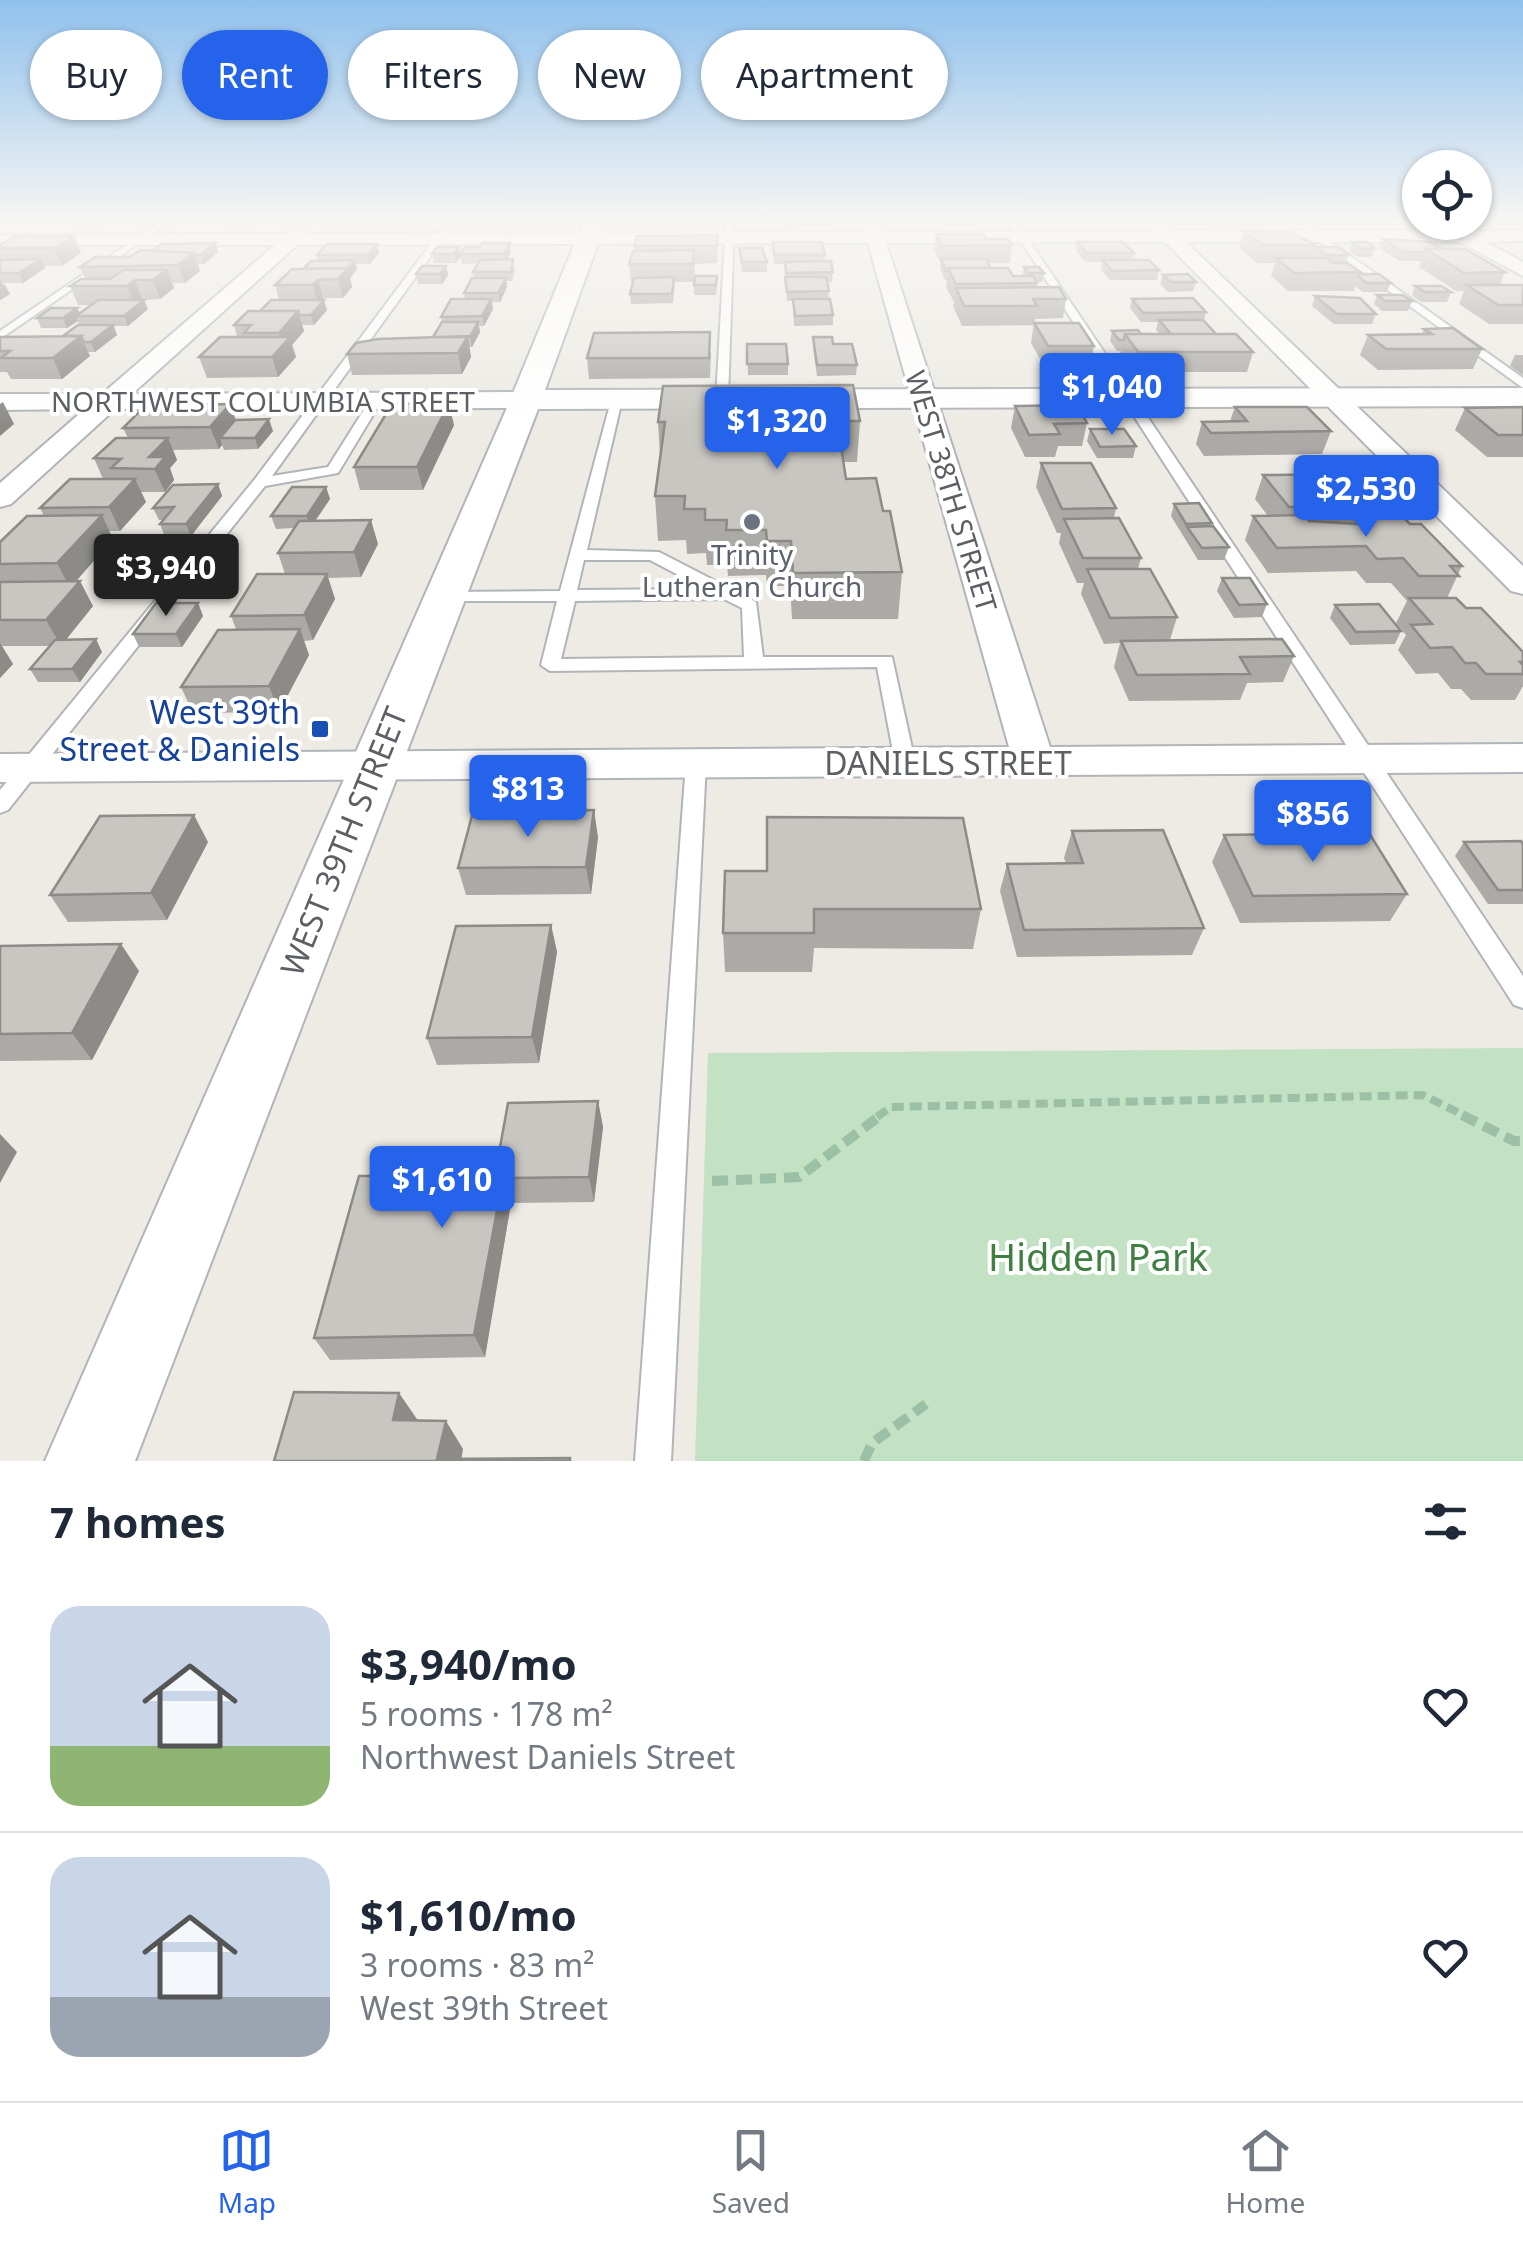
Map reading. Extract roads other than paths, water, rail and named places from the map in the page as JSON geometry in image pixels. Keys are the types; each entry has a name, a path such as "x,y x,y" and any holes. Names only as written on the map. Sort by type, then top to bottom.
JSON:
{"street":[{"path":"0,498 236,289"},
{"name":"WEST 39TH STREET","path":"90,1461 568,289"},
{"name":"WEST 38TH STREET","path":"890,289 1034,761"},
{"path":"1223,289 1523,584"},
{"path":"525,400 1523,397"},
{"name":"NORTHWEST COLUMBIA STREET","path":"0,402 525,400"},
{"name":"DANIELS STREET","path":"14,768 1523,758"}],"lane":[{"path":"0,336 67,289"},
{"path":"0,805 14,768 260,482 400,289"},
{"path":"722,399 727,289"},
{"path":"1057,289 1523,997"},
{"path":"1392,289 1523,384"},
{"path":"260,482 332,470 376,400"},
{"path":"616,400 550,666 886,661 905,762"},
{"path":"576,555 653,554 750,606 754,663"},
{"path":"443,597 729,594"},
{"path":"654,1461 696,763"}],"place":[{"name":"Trinity Lutheran Church","path":"752,522"},
{"name":"West 39th Street & Daniels","path":"320,729"}],"park label":[{"name":"Hidden Park","path":"1098,1256"}]}
